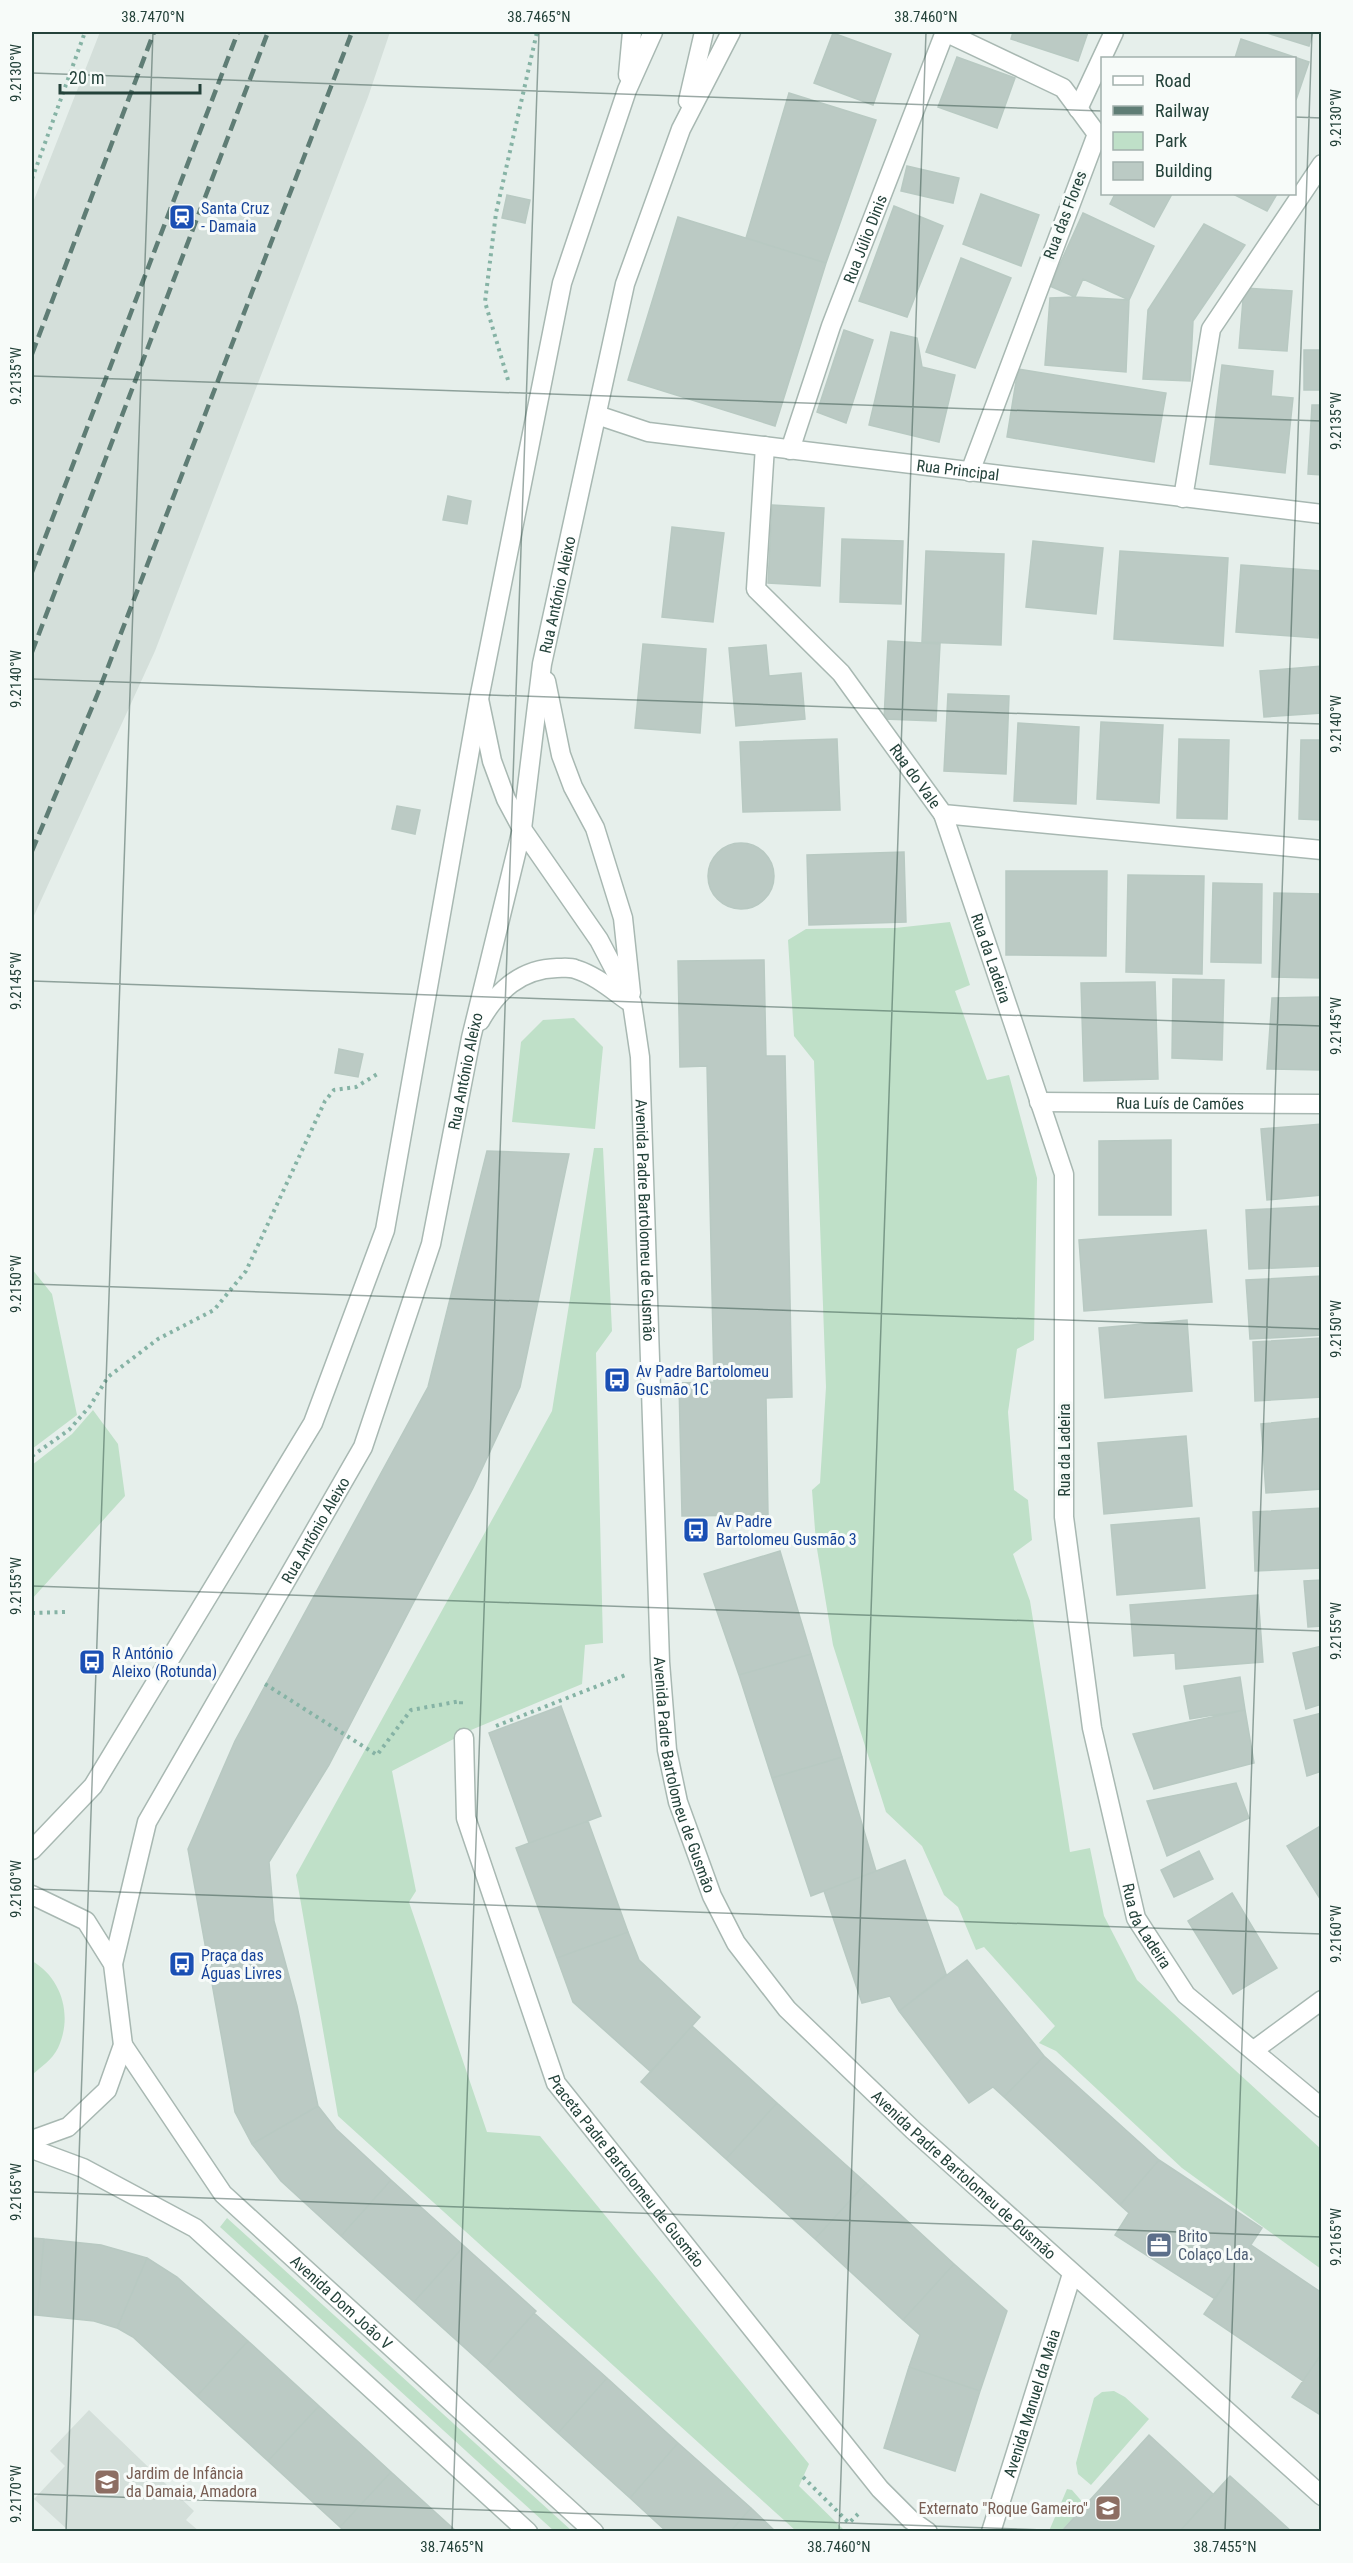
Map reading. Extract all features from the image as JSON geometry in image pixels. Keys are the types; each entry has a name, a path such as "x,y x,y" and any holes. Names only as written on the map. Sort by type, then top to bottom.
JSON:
{"street":[{"path":"627,90 632,32"},
{"path":"32,1850 93,1786 313,1423 385,1230 479,699 562,283 627,90 652,32"},
{"path":"681,129 704,32"},
{"path":"681,129 731,32"},
{"name":"Rua das Flores","path":"945,32 1063,88 1097,134 970,472"},
{"name":"Rua Júlio Dinis","path":"790,450 831,326 945,32"},
{"path":"1102,57 1114,32"},
{"path":"1078,109 1101,60"},
{"name":"Rua António Aleixo","path":"113,1964 147,1822 363,1447 431,1244 471,1038 522,829 542,664 625,284 681,129"},
{"path":"1183,498 1211,329 1322,164"},
{"name":"Rua Principal","path":"597,415 648,432 1322,514"},
{"name":"Rua do Vale","path":"765,446 756,590 841,673 943,814 1322,850"},
{"path":"542,664 561,754 573,787 595,828 623,918 632,1003"},
{"name":"Avenida Padre Bartolomeu de Gusmão","path":"479,699 492,760 506,799 522,829 599,940 632,1003 640,1057 660,1662 667,1750 678,1802 712,1896 736,1943 787,2008 913,2130 1322,2496"},
{"name":"Rua da Ladeira","path":"943,814 1064,1174 1064,1516 1092,1728 1136,1918 1186,1995 1322,2108"},
{"path":"471,1038 490,1003 509,983 539,969 573,968 598,979 632,1003"},
{"name":"Rua Luís de Camões","path":"1039,1102 1322,1104"},
{"name":"Praceta Padre Bartolomeu de Gusmão","path":"464,1738 465,1818 556,2083 880,2489 911,2520 928,2532"},
{"path":"32,1895 86,1921 113,1964 123,2045 108,2090 68,2127 32,2140"},
{"path":"1254,2050 1322,2000"},
{"name":"Avenida Dom João V","path":"123,2045 223,2194 594,2532"},
{"path":"32,2149 83,2168 195,2228 528,2532"},
{"name":"Avenida Manuel da Maia","path":"990,2532 1072,2274"}],"path":[{"path":"32,179 85,32"},
{"path":"510,387 485,302 496,213 537,32"},
{"path":"32,1456 69,1430 90,1406 108,1377 158,1339 214,1310 246,1271 325,1101 334,1090 356,1087 379,1072"},
{"path":"32,1613 66,1612"},
{"path":"236,1666 377,1755 411,1710 461,1701 464,1738 660,1662"},
{"path":"803,2477 849,2523 880,2489"}],"shaded area":[{"path":"100,32 390,32 368,97 155,651 32,920 32,205"},
{"name":"Jardim de Infância da Damaia, Amadora","path":"89,2410 194,2511 186,2520 199,2531 69,2531 34,2499 65,2466 50,2451"}],"green space":[{"path":"950,922 970,985 955,991 987,1080 1009,1075 1037,1178 1034,1340 1017,1349 1008,1412 1014,1490 1028,1500 1032,1540 1013,1554 1030,1601 1070,1852 1090,1848 1104,1916 1137,1980 1321,2149 1321,2269 1182,2168 1056,2051 1039,2043 1055,2026 984,1947 976,1950 958,1907 944,1895 922,1846 886,1812 833,1645 816,1543 812,1490 820,1483 826,1387 814,1061 794,1036 788,940 806,929 895,928"},
{"path":"574,1018 603,1047 595,1129 512,1122 521,1042 543,1020"},
{"path":"594,1148 603,1148 612,1331 596,1353 603,1643 585,1645 582,1684 471,1730 392,1771 416,1891 409,1902 487,2132 540,2136 809,2464 799,2486 844,2530 842,2531 796,2531 338,2116 296,1875 552,1411"},
{"path":"32,1269 52,1294 77,1415 32,1449"},
{"path":"93,1410 118,1444 125,1496 32,1599 32,1465 72,1434"},
{"path":"32,1961 51,1977 57,1988 62,1999 64,2023 56,2052 32,2075"},
{"path":"227,2218 572,2531 554,2531 220,2227"},
{"path":"1114,2391 1125,2397 1149,2419 1091,2485 1078,2474 1076,2463 1094,2398 1102,2392"},
{"path":"1067,2489 1072,2490 1085,2505 1061,2531 1049,2531"}],"building":[{"path":"1013,32 1088,32 1078,61 1011,39"},
{"path":"1264,32 1313,32 1309,46"},
{"path":"833,33 891,54 873,105 814,83"},
{"path":"1241,39 1294,57 1235,57"},
{"path":"957,57 1015,78 997,128 938,107"},
{"path":"1296,58 1309,62 1296,100"},
{"path":"789,93 876,120 826,263 746,238"},
{"path":"907,166 959,178 953,203 901,191"},
{"path":"981,194 1039,215 1021,266 963,244"},
{"path":"507,195 530,200 525,223 502,218"},
{"path":"1114,195 1171,195 1154,227 1110,204"},
{"path":"1235,195 1276,195 1267,211"},
{"path":"894,206 943,226 907,317 859,301"},
{"path":"1083,213 1154,246 1129,300 1083,279 1075,297 1050,286"},
{"path":"678,217 826,263 775,426 628,380"},
{"path":"1204,224 1245,245 1193,321 1190,381 1143,379 1148,310"},
{"path":"961,258 1011,278 975,368 926,352"},
{"path":"1244,288 1292,291 1287,351 1239,348"},
{"path":"1050,298 1129,300 1126,372 1045,365"},
{"path":"844,330 873,340 846,423 817,412"},
{"path":"891,332 917,338 922,367 955,375 939,442 869,425"},
{"path":"1304,350 1322,350 1322,390 1304,390"},
{"path":"1222,365 1273,371 1271,396 1293,398 1285,473 1210,464"},
{"path":"1018,369 1166,393 1154,462 1007,437"},
{"path":"1312,405 1322,405 1322,475 1308,474"},
{"path":"448,496 471,501 467,524 443,520"},
{"path":"772,505 824,508 820,586 768,583"},
{"path":"672,527 724,533 713,622 662,617"},
{"path":"842,539 903,541 901,604 840,602"},
{"path":"1033,541 1103,548 1096,614 1026,607"},
{"path":"926,551 1004,554 1001,645 922,642"},
{"path":"1120,551 1228,558 1223,646 1114,639"},
{"path":"1241,565 1322,571 1318,638 1236,632"},
{"path":"888,641 940,644 936,721 884,719"},
{"path":"643,644 706,649 700,733 635,728"},
{"path":"766,645 769,676 801,673 805,719 736,726 729,648"},
{"path":"1322,666 1322,713 1264,717 1260,671"},
{"path":"948,694 1009,696 1006,774 944,771"},
{"path":"1101,722 1163,725 1159,803 1097,799"},
{"path":"1018,723 1079,727 1076,804 1014,801"},
{"path":"837,739 840,810 743,812 740,742"},
{"path":"1179,739 1229,740 1227,819 1177,818"},
{"path":"1301,740 1322,740 1322,820 1299,819"},
{"path":"397,806 420,810 415,834 392,829"},
{"path":"741,843 754,846 764,853 771,863 774,876 771,889 764,899 754,906 741,909 728,906 718,899 711,889 708,876 711,863 718,853 728,846"},
{"path":"904,852 906,922 809,925 807,855"},
{"path":"1006,871 1107,871 1106,956 1006,955"},
{"path":"1128,875 1204,876 1202,974 1126,972"},
{"path":"1213,883 1262,884 1261,963 1211,962"},
{"path":"1274,893 1322,894 1322,978 1272,977"},
{"path":"764,960 766,1056 785,1056 792,1397 766,1398 768,1515 682,1516 679,1383 714,1382 707,1066 680,1067 678,961"},
{"path":"1173,979 1224,980 1222,1060 1172,1058"},
{"path":"1155,982 1158,1079 1084,1081 1081,983"},
{"path":"1322,997 1322,1070 1267,1069 1272,998"},
{"path":"339,1049 363,1054 358,1077 335,1073"},
{"path":"1322,1124 1322,1195 1267,1200 1261,1129"},
{"path":"1171,1140 1171,1215 1099,1215 1099,1141"},
{"path":"487,1151 569,1154 520,1387 473,1488 329,1765 269,1862 274,1921 297,2006 318,2106 252,2144 235,2112 188,1849 235,1741 428,1387"},
{"path":"1322,1206 1322,1266 1249,1269 1246,1210"},
{"path":"1206,1230 1212,1302 1084,1311 1079,1240"},
{"path":"1322,1276 1322,1335 1250,1339 1246,1280"},
{"path":"1187,1320 1192,1391 1105,1398 1099,1328"},
{"path":"1322,1338 1322,1397 1255,1401 1253,1342"},
{"path":"1322,1418 1322,1489 1266,1493 1261,1424"},
{"path":"1186,1436 1192,1506 1104,1514 1098,1443"},
{"path":"1322,1508 1322,1568 1255,1571 1253,1512"},
{"path":"1199,1518 1205,1588 1117,1595 1111,1525"},
{"path":"780,1551 811,1654 739,1675 704,1574"},
{"path":"1322,1580 1322,1626 1308,1627 1304,1581"},
{"path":"1258,1595 1263,1662 1176,1669 1175,1653 1134,1656 1130,1605"},
{"path":"1322,1646 1322,1704 1306,1709 1293,1653"},
{"path":"811,1654 842,1757 772,1778 739,1675"},
{"path":"1240,1677 1245,1710 1190,1719 1184,1686"},
{"path":"561,1706 601,1816 529,1843 489,1733"},
{"path":"1245,1710 1254,1763 1154,1789 1133,1734"},
{"path":"1322,1713 1322,1771 1307,1776 1294,1720"},
{"path":"842,1757 876,1871 811,1896 772,1778"},
{"path":"1236,1783 1249,1818 1167,1856 1147,1801"},
{"path":"588,1821 628,1932 557,1958 516,1848"},
{"path":"1322,1825 1322,1902 1287,1846"},
{"path":"1199,1851 1213,1879 1174,1897 1161,1870"},
{"path":"905,1860 946,1974 899,2011 890,1996 862,2003 824,1891"},
{"path":"1232,1893 1277,1968 1233,1994 1188,1921"},
{"path":"628,1932 639,1960 700,2017 651,2072 573,2002 557,1958"},
{"path":"967,1960 1044,2056 1004,2097 993,2087 969,2103 899,2011"},
{"path":"692,2026 777,2103 726,2159 641,2082"},
{"path":"1044,2056 1159,2160 1120,2205 1004,2097"},
{"path":"777,2103 866,2183 815,2239 726,2159"},
{"path":"318,2106 336,2129 391,2180 341,2236 281,2181 252,2144"},
{"path":"1159,2160 1262,2228 1215,2299 1115,2235 1129,2213 1120,2205"},
{"path":"391,2180 464,2246 414,2302 341,2236"},
{"path":"866,2183 954,2264 903,2320 815,2239"},
{"path":"32,2238 44,2239 37,2315 32,2315"},
{"path":"44,2239 101,2245 147,2258 117,2328 94,2321 37,2315"},
{"path":"1251,2245 1322,2293 1322,2353 1303,2381 1204,2314"},
{"path":"464,2246 536,2311 486,2367 414,2302"},
{"path":"147,2258 177,2277 248,2341 197,2396 133,2337 117,2328"},
{"path":"954,2264 1007,2311 980,2391 909,2367 920,2335 903,2320"},
{"path":"534,2313 607,2378 558,2433 486,2367"},
{"path":"248,2341 319,2406 268,2461 197,2396"},
{"path":"1322,2353 1322,2416 1292,2397"},
{"path":"909,2367 980,2391 955,2471 884,2448"},
{"path":"607,2378 678,2443 630,2498 558,2433"},
{"path":"319,2406 391,2472 340,2527 268,2461"},
{"path":"1149,2435 1213,2494 1179,2532 1061,2532"},
{"path":"678,2443 751,2508 730,2532 667,2532 630,2498"},
{"path":"391,2472 457,2532 345,2532 340,2527"},
{"path":"1230,2476 1292,2532 1179,2532"},
{"path":"751,2508 776,2532 730,2532"}],"railway":[{"path":"32,354 154,32"},
{"path":"32,572 238,32"},
{"path":"32,652 268,32"},
{"path":"32,851 98,693 352,32"}],"place":[{"name":"Santa Cruz - Damaia","path":"182,217"},
{"name":"Av Padre Bartolomeu Gusmão 1C","path":"617,1380"},
{"name":"Av Padre Bartolomeu Gusmão 3","path":"696,1530"},
{"name":"R António Aleixo (Rotunda)","path":"92,1662"},
{"name":"Praça das Águas Livres","path":"182,1964"},
{"name":"Brito Colaço Lda.","path":"1159,2245"},
{"name":"Jardim de Infância da Damaia, Amadora","path":"107,2482"},
{"name":"Externato \"Roque Gameiro\"","path":"1108,2508"}]}
